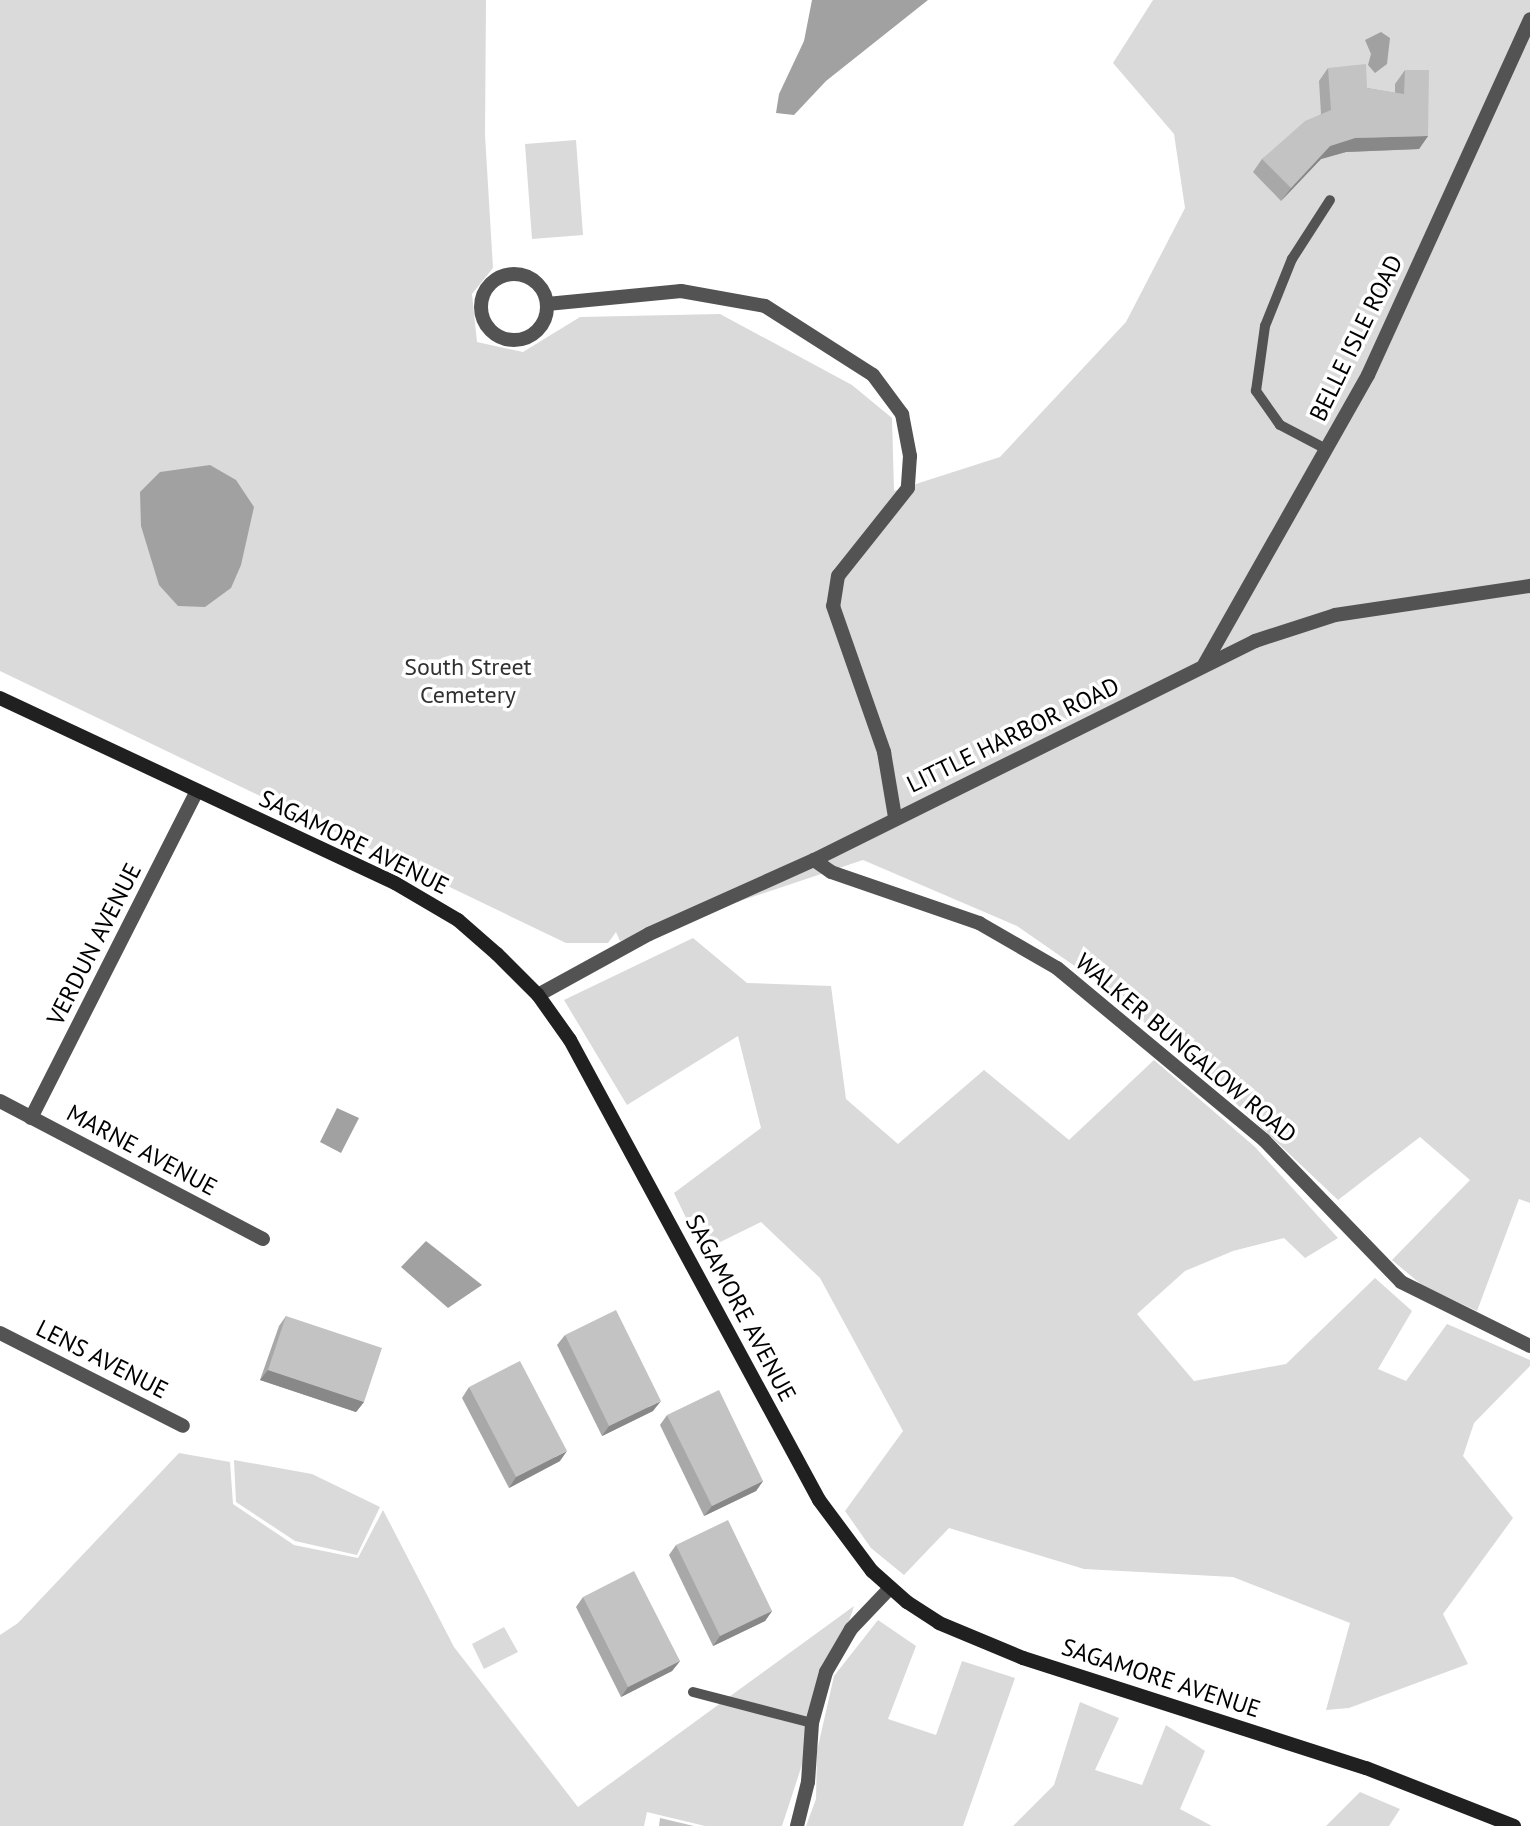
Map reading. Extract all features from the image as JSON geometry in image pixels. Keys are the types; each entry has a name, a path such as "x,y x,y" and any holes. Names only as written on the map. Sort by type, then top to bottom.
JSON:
{"main road":[{"name":"SAGAMORE AVENUE","path":"0,698 429,902 478,936 538,995 589,1072 819,1500 845,1539 890,1588 939,1623 991,1646 1366,1768 1514,1826"}],"street":[{"name":"BELLE ISLE ROAD","path":"1204,666 1368,375 1530,19"},
{"path":"519,274 538,284 547,304 542,325 514,340 494,333 486,325 481,304 483,293 498,278 519,274"},
{"path":"547,304 681,291 765,306 873,375 902,414 910,456 908,488 890,517 863,541 838,576 832,606 881,742 895,817"},
{"name":"LITTLE HARBOR ROAD","path":"538,995 649,934 814,860 895,817 1255,641 1335,615 1530,586"},
{"name":"VERDUN AVENUE","path":"31,1118 197,791"},
{"name":"WALKER BUNGALOW ROAD","path":"814,860 831,872 979,923 1057,968 1264,1140 1401,1282 1530,1346"},
{"name":"MARNE AVENUE","path":"0,1101 262,1239"},
{"name":"LENS AVENUE","path":"0,1332 183,1426"},
{"path":"797,1826 808,1782 812,1723 826,1672 851,1629 890,1588"}],"lane":[{"path":"1326,449 1280,425 1256,391 1265,326 1292,259 1330,200"},
{"path":"693,1692 812,1723"}],"green space":[{"name":"South Street Cemetery","path":"0,0 486,0 485,135 493,268 472,294 477,342 523,352 580,317 720,314 852,385 892,418 894,491 1000,457 1126,322 1185,208 1174,134 1113,63 1153,0 1530,0 1530,1203 1519,1199 1477,1311 1423,1286 1392,1260 1470,1180 1420,1137 1338,1200 1207,1076 1092,978 1017,926 863,860 620,941 616,932 608,943 566,943 0,671"},
{"path":"576,140 583,235 532,239 525,144"},
{"path":"693,938 747,983 831,986 846,1099 898,1144 984,1070 1069,1140 1154,1060 1255,1147 1338,1238 1305,1258 1284,1238 1233,1251 1185,1271 1137,1314 1194,1381 1286,1364 1375,1278 1412,1311 1378,1369 1406,1381 1447,1324 1530,1360 1530,1366 1474,1423 1463,1456 1513,1518 1443,1614 1468,1664 1349,1708 1326,1710 1350,1623 1233,1577 1084,1569 949,1528 904,1575 871,1548 845,1511 903,1431 820,1278 761,1222 702,1251 674,1193 761,1128 738,1036 627,1105 564,1000"},
{"path":"179,1453 230,1462 233,1504 294,1545 358,1558 383,1510 454,1647 578,1807 854,1606 782,1826 705,1826 647,1812 644,1826 0,1826 0,1635 18,1623"},
{"path":"234,1460 312,1474 380,1507 357,1555 295,1541 236,1502"},
{"path":"878,1620 916,1646 888,1719 936,1735 962,1661 1015,1678 963,1826 806,1826 816,1799 817,1751 834,1676"},
{"path":"504,1627 518,1652 484,1669 472,1644"},
{"path":"1080,1702 1119,1718 1095,1770 1142,1785 1166,1725 1205,1751 1180,1809 1212,1826 1013,1826 1054,1785"},
{"path":"1360,1792 1400,1809 1389,1826 1326,1826"}],"shaded area":[{"path":"812,0 928,0 826,81 794,115 776,113 779,94 804,41"},
{"path":"1381,32 1390,38 1387,64 1375,73 1368,65 1371,54 1365,40"},
{"path":"210,465 236,480 254,507 241,565 231,588 205,607 178,606 159,585 141,526 140,492 160,472"},
{"path":"337,1108 359,1118 341,1153 320,1142"},
{"path":"426,1241 482,1285 448,1308 401,1267"}],"building":[{"path":"1366,64 1367,88 1404,94 1405,70 1429,70 1428,136 1355,138 1330,146 1291,188 1262,159 1305,121 1331,110 1328,68"},
{"path":"616,1310 661,1401 609,1426 565,1335"},
{"path":"286,1316 382,1348 364,1402 268,1370"},
{"path":"520,1361 567,1451 516,1477 469,1387"},
{"path":"719,1390 763,1481 712,1506 667,1415"},
{"path":"728,1520 772,1611 720,1636 676,1545"},
{"path":"634,1571 680,1661 628,1687 583,1597"},
{"path":"660,1818 694,1826 659,1826"}]}
